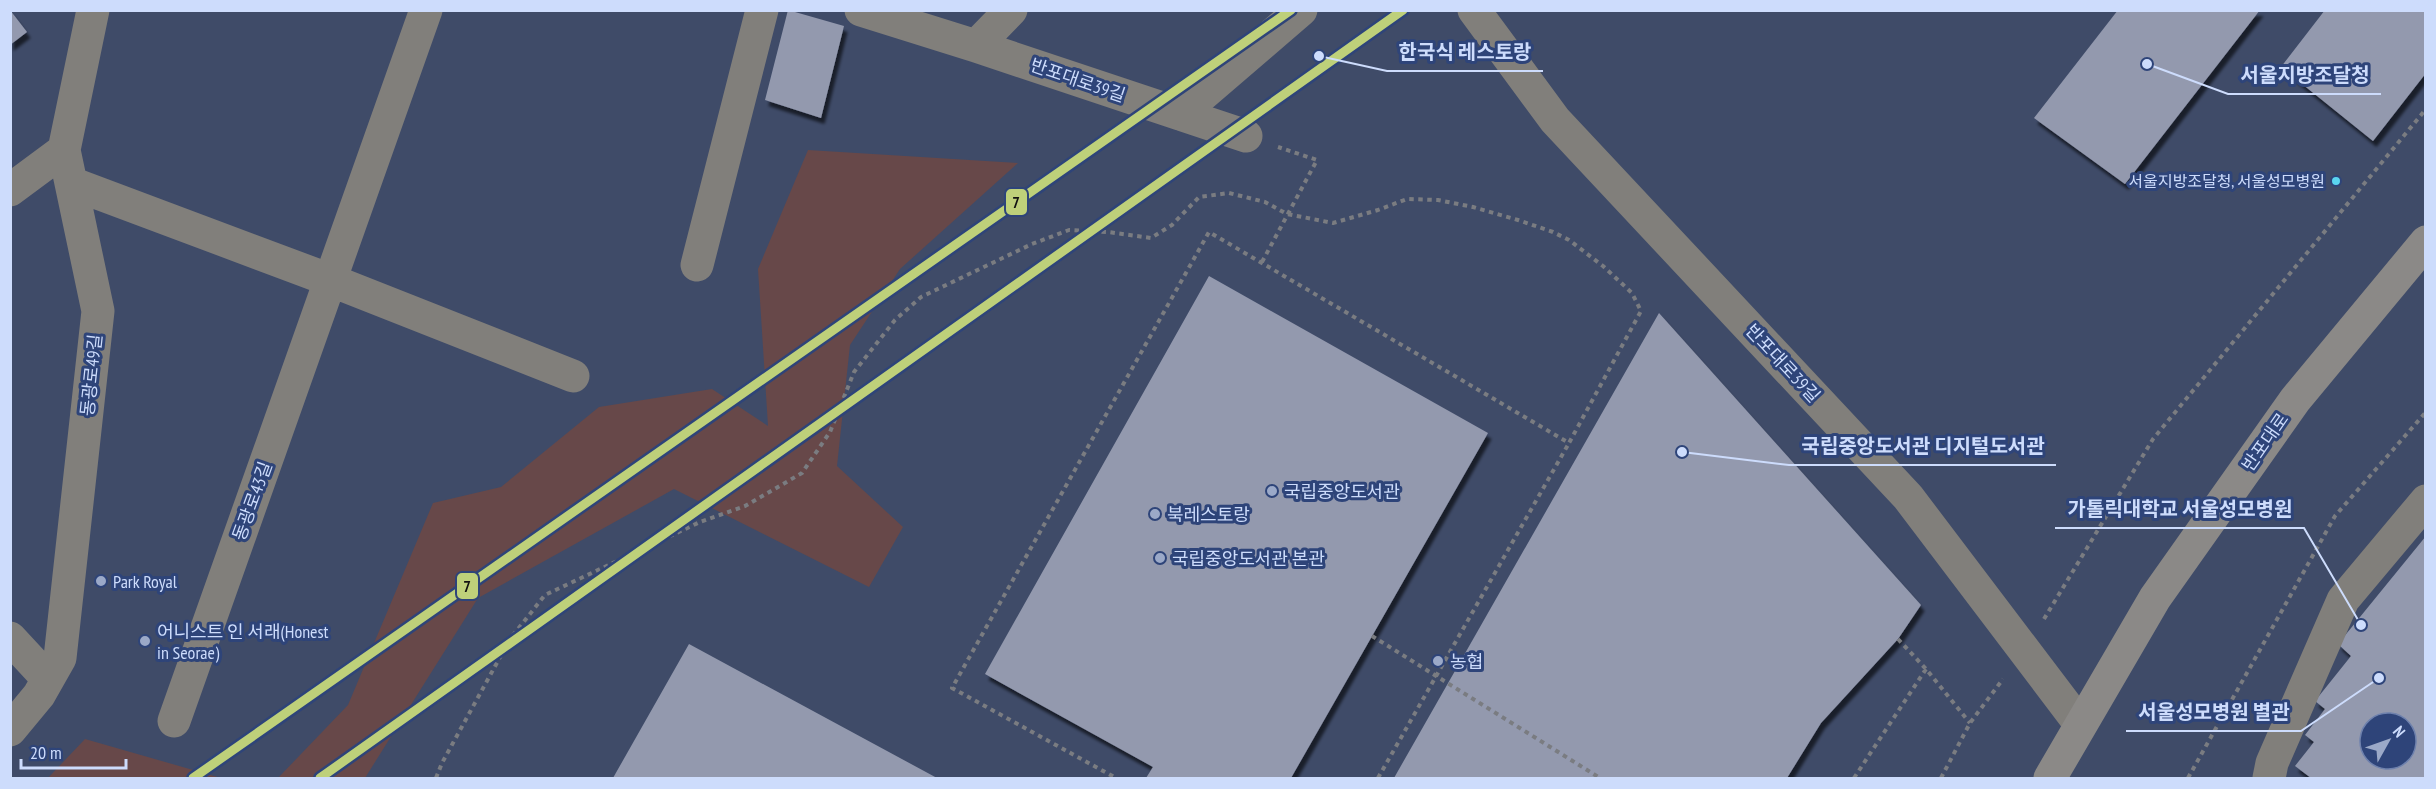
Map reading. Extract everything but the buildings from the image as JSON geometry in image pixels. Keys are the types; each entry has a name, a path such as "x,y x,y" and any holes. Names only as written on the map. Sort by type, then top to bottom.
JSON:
{"main road":[{"name":"반포대로","path":"2050,778 2155,598 2295,400 2426,242"}],"street":[{"name":"동광로49길","path":"10,730 39,695 60,658 98,311 64,150 93,10"},
{"name":"동광로43길","path":"174,721 426,10"},
{"path":"697,265 762,10"},
{"name":"반포대로39길","path":"861,10 976,45 1246,136"},
{"path":"976,45 1011,10"},
{"path":"1180,114 1301,10"},
{"name":"반포대로39길","path":"1474,10 1555,120 1908,496 2080,724"},
{"path":"10,190 64,150"},
{"path":"71,183 330,280 573,376"},
{"path":"2269,778 2272,763 2343,600 2426,501"},
{"path":"10,638 48,679"}],"path":[{"path":"1941,778 1970,723 2025,650 2153,439 2426,109"},
{"path":"1246,136 1317,160 1262,262"},
{"path":"436,778 510,639 545,595 700,522 745,506 802,472 830,432 854,372 896,320 921,297 1032,244 1069,230 1151,238 1172,225 1199,197 1229,193 1265,202 1287,214 1333,223 1407,199 1438,200 1473,207 1553,232 1591,255 1632,293 1641,311 1569,443 1378,778"},
{"path":"1116,778 952,688 1209,232 1569,443"},
{"path":"2188,778 2335,516 2426,412"},
{"path":"1372,636 1600,778"},
{"path":"1898,639 1970,723"},
{"path":"1854,778 1926,669"}],"shaded area":[{"path":"808,150 1018,163 900,269 850,345 837,466 903,527 869,587 674,489 478,598 365,778 278,778 348,705 433,503 501,487 599,407 712,389 768,426 758,269"},
{"path":"85,739 221,778 48,778"}],"transit line":[{"name":"7","path":"193,778 1291,10"},
{"name":"7","path":"320,778 1403,10"}],"place":[{"name":"한국식 레스토랑","path":"1319,56"},
{"name":"서울지방조달청","path":"2147,64"},
{"name":"서울지방조달청, 서울성모병원","path":"2336,181"},
{"name":"국립중앙도서관 디지털도서관","path":"1682,452"},
{"name":"국립중앙도서관","path":"1272,491"},
{"name":"북레스토랑","path":"1155,514"},
{"name":"국립중앙도서관 본관","path":"1160,558"},
{"name":"Park Royal","path":"101,581"},
{"name":"가톨릭대학교 서울성모병원","path":"2361,625"},
{"name":"어니스트 인 서래(Honest in Seorae)","path":"145,641"},
{"name":"농협","path":"1438,661"},
{"name":"서울성모병원 별관","path":"2379,678"}]}
